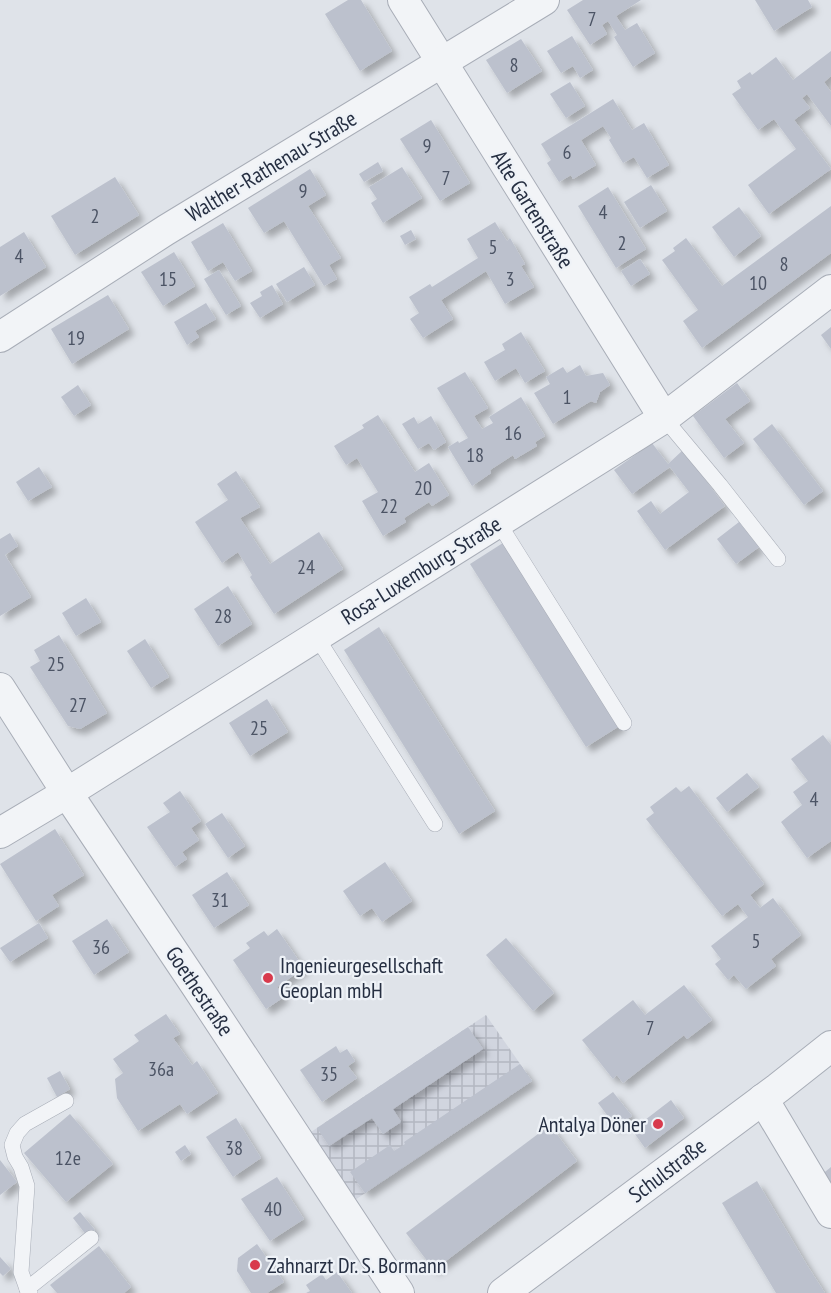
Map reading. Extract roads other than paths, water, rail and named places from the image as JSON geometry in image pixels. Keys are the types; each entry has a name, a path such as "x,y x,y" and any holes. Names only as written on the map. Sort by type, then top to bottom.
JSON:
{"street":[{"name":"Alte Gartenstraße","path":"404,0 664,418"},
{"name":"Walther-Rathenau-Straße","path":"0,337 165,230 544,0"},
{"name":"Rosa-Luxemburg-Straße","path":"0,833 664,418 831,290"},
{"name":"Goethestraße","path":"0,688 67,793 204,996 399,1293"},
{"name":"Schulstraße","path":"503,1293 831,1046"},
{"path":"763,1099 831,1213"}],"lane":[{"path":"664,418 778,559"},
{"path":"498,522 624,723"},
{"path":"316,636 435,824"},
{"path":"66,1101 25,1124 16,1133 12,1145 27,1186 21,1272 28,1291 91,1238"}],"place":[{"name":"Ingenieurgesellschaft Geoplan mbH","path":"268,978"},
{"name":"Antalya Döner","path":"658,1124"},
{"name":"Zahnarzt Dr. S. Bormann","path":"255,1265"}]}
